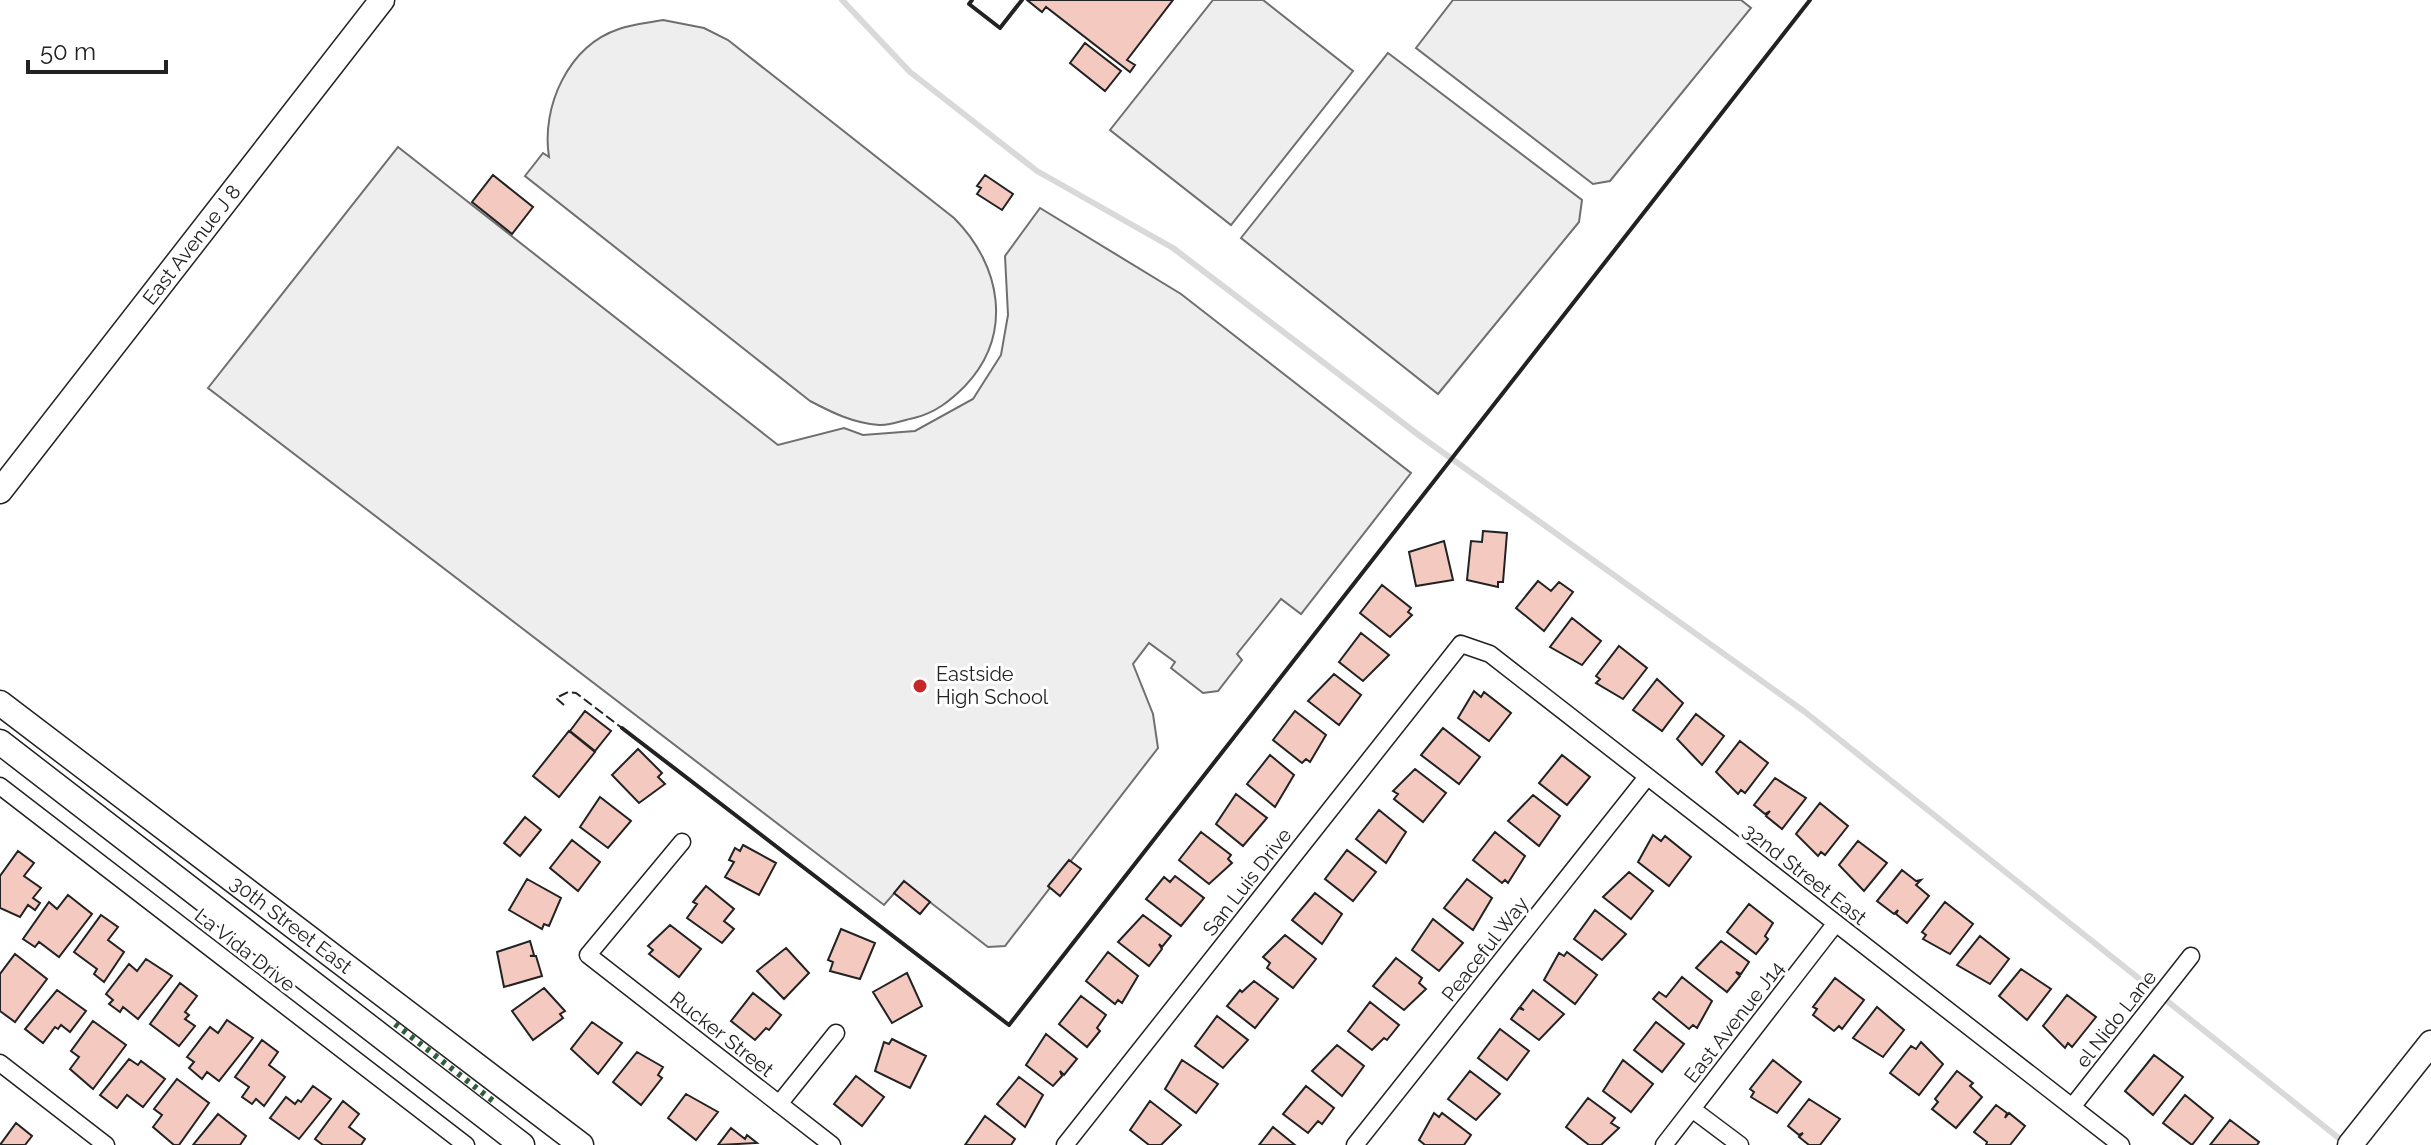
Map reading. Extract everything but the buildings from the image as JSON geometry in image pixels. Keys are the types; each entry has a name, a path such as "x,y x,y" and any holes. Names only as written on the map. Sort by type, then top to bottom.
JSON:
{"main road":[{"name":"East Avenue J 8","path":"0,491 382,0"},
{"name":"30th Street East","path":"0,703 581,1145"},
{"name":"30th Street East","path":"0,742 522,1145"},
{"path":"2350,1145 2431,1043"}],"street":[{"name":"32nd Street East","path":"1461,644 1490,654 2121,1145"},
{"name":"San Luis Drive","path":"1065,1145 1461,644"},
{"name":"Peaceful Way","path":"1355,1145 1647,777"},
{"name":"La Vida Drive","path":"0,786 466,1145"},
{"name":"Rucker Street","path":"682,842 588,955 823,1142"},
{"name":"East Avenue J14","path":"1664,1145 1836,923"},
{"name":"el Nido Lane","path":"2072,1107 2191,956"},
{"path":"779,1104 836,1033"},
{"path":"0,1063 106,1145"},
{"path":"1692,1109 1740,1145"}],"shaded area":[{"path":"1213,0 1263,0 1353,71 1231,225 1110,130"},
{"path":"1453,0 1741,0 1751,8 1610,181 1593,184 1416,48"},
{"path":"663,20 704,28 728,40 954,218 970,237 991,278 996,300 995,322 991,344 981,366 948,401 922,416 883,425 852,420 810,401 525,176 543,153 549,157 549,118 554,99 572,64 585,49 601,37 624,27"},
{"path":"1388,53 1582,200 1579,222 1438,394 1241,238"},
{"path":"398,147 778,445 844,428 863,435 915,431 973,399 1001,355 1008,315 1005,256 1040,208 1181,294 1411,473 1301,614 1281,599 1237,654 1242,660 1218,691 1203,693 1171,668 1175,662 1149,643 1133,664 1153,714 1158,748 1005,946 988,947 904,882 884,905 208,388"}],"waterway":[{"path":"842,0 910,72 1037,171 1173,248 1420,436 1805,712 2345,1143"}],"hedge":[{"path":"395,1024 493,1101"}],"fence":[{"path":"564,705 556,698 568,692 576,693 622,728"}],"wall":[{"path":"972,0 969,4 1000,28 1022,0"},
{"path":"622,728 1009,1025 1810,0"}],"place":[{"name":"Eastside High School","path":"920,686"}]}
